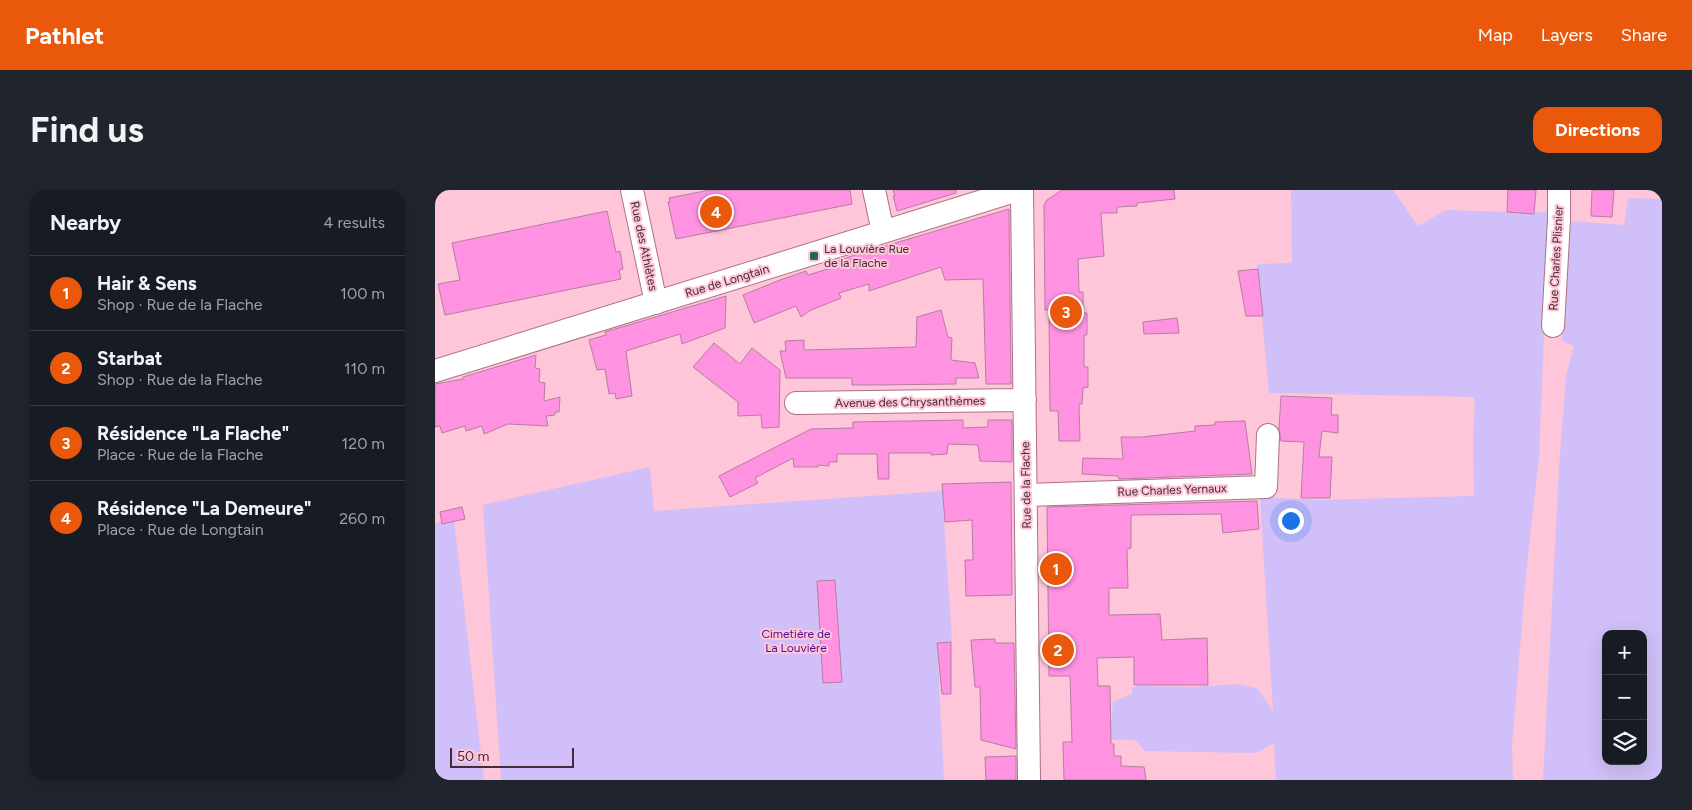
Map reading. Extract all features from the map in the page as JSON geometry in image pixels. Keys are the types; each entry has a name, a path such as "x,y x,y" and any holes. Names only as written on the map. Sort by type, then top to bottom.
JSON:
{"street":[{"name":"Rue des Athlètes","path":"632,190 656,303"},
{"path":"874,190 883,232"},
{"name":"Rue de Longtain","path":"435,371 1018,190"},
{"name":"Rue de la Flache","path":"1022,190 1029,780"},
{"name":"Rue Charles Plisnier","path":"1553,326 1559,190"},
{"name":"Avenue des Chrysanthèmes","path":"796,404 1025,400"},
{"name":"Rue Charles Yernaux","path":"1026,495 1266,487 1268,435"}],"green space":[{"path":"1291,190 1393,190 1418,226 1446,210 1533,213 1549,211 1539,457 1526,574 1512,746 1513,780 1276,780 1274,743 1258,752 1251,753 1145,751 1135,740 1079,740 1104,724 1111,723 1113,702 1132,694 1132,688 1138,686 1194,687 1237,684 1257,688 1273,711 1260,497 1317,500 1474,496 1473,437 1475,397 1269,393 1257,264 1292,263"},
{"path":"1628,198 1662,199 1662,780 1543,780 1559,468 1566,376 1574,346 1562,341 1571,221 1624,225"},
{"name":"Cimetière de La Louvière","path":"650,467 654,511 942,491 952,641 937,643 944,780 501,780 483,505"},
{"path":"454,520 484,780 435,780 435,523"}],"building":[{"path":"710,190 850,190 852,204 676,239 668,202 670,202 669,198"},
{"path":"893,190 956,190 956,193 897,211"},
{"path":"1062,190 1174,190 1175,199 1137,203 1137,206 1117,207 1117,213 1101,213 1104,256 1078,259 1079,292 1083,292 1083,313 1087,313 1087,335 1084,335 1084,367 1088,367 1088,387 1083,388 1082,404 1079,404 1080,441 1059,441 1058,411 1050,411 1049,310 1045,310 1044,205 1047,200"},
{"path":"1508,190 1536,190 1534,214 1507,212"},
{"path":"1592,190 1614,190 1612,217 1591,216"},
{"path":"1009,209 1011,384 986,384 983,279 945,280 941,267 869,291 869,284 839,293 841,298 809,311 801,317 796,306 754,323 743,295 806,271 808,275 831,268 830,264 852,256"},
{"path":"607,211 616,252 620,251 623,269 619,270 621,279 445,315 438,284 460,280 452,243"},
{"path":"1258,269 1263,316 1246,316 1238,271"},
{"path":"726,296 725,328 682,344 680,334 626,351 632,396 616,399 615,393 609,394 605,369 597,370 589,340 606,335 605,332"},
{"path":"941,310 948,337 952,338 951,360 975,363 979,378 956,378 956,384 852,385 852,378 786,378 780,351 786,351 785,341 804,340 804,350 916,347 917,317"},
{"path":"1177,318 1179,333 1144,334 1143,322"},
{"path":"714,343 740,364 752,348 780,370 779,427 762,428 761,415 738,416 738,402 693,367"},
{"path":"536,355 535,368 540,369 539,382 545,383 544,401 560,397 559,412 555,412 555,415 546,416 548,426 508,424 484,434 482,426 466,431 465,426 442,433 440,426 435,427 435,384 463,379 463,377"},
{"path":"1281,396 1332,398 1331,415 1338,415 1338,433 1322,431 1319,457 1332,457 1330,498 1301,498 1304,442 1281,441 1279,428"},
{"path":"963,420 963,428 988,427 988,420 1012,420 1012,462 980,461 978,445 948,444 947,454 889,453 889,479 878,479 877,454 837,454 837,462 829,462 829,466 818,465 818,467 794,467 793,458 755,478 758,483 730,497 719,476 811,429 853,428 853,422"},
{"path":"1245,421 1252,474 1119,479 1118,476 1082,474 1083,458 1123,459 1121,437 1142,437 1195,431 1195,426 1215,425 1215,422"},
{"path":"1011,482 1012,595 966,596 965,560 973,560 972,520 945,522 942,484"},
{"path":"1257,501 1259,529 1223,533 1221,514 1131,515 1131,548 1127,549 1128,588 1109,588 1109,615 1160,614 1162,640 1207,638 1208,685 1134,685 1134,657 1097,658 1098,686 1110,686 1111,744 1114,744 1114,756 1121,756 1121,766 1144,767 1146,780 1064,780 1063,742 1072,742 1070,676 1049,676 1047,507"},
{"path":"462,507 465,519 442,524 440,512"},
{"path":"835,580 842,682 823,683 817,581"},
{"path":"995,639 995,643 1014,643 1016,749 981,740 980,687 975,687 971,640"},
{"path":"951,642 951,694 942,694 937,643"},
{"path":"1016,756 1016,780 986,780 985,757"}],"place":[{"name":"Résidence \"La Demeure\"","path":"716,212"},
{"name":"La Louvière Rue de la Flache","path":"814,256"},
{"name":"Résidence \"La Flache\"","path":"1066,312"},
{"name":"Hair & Sens","path":"1056,569"},
{"name":"Starbat","path":"1058,650"}]}
